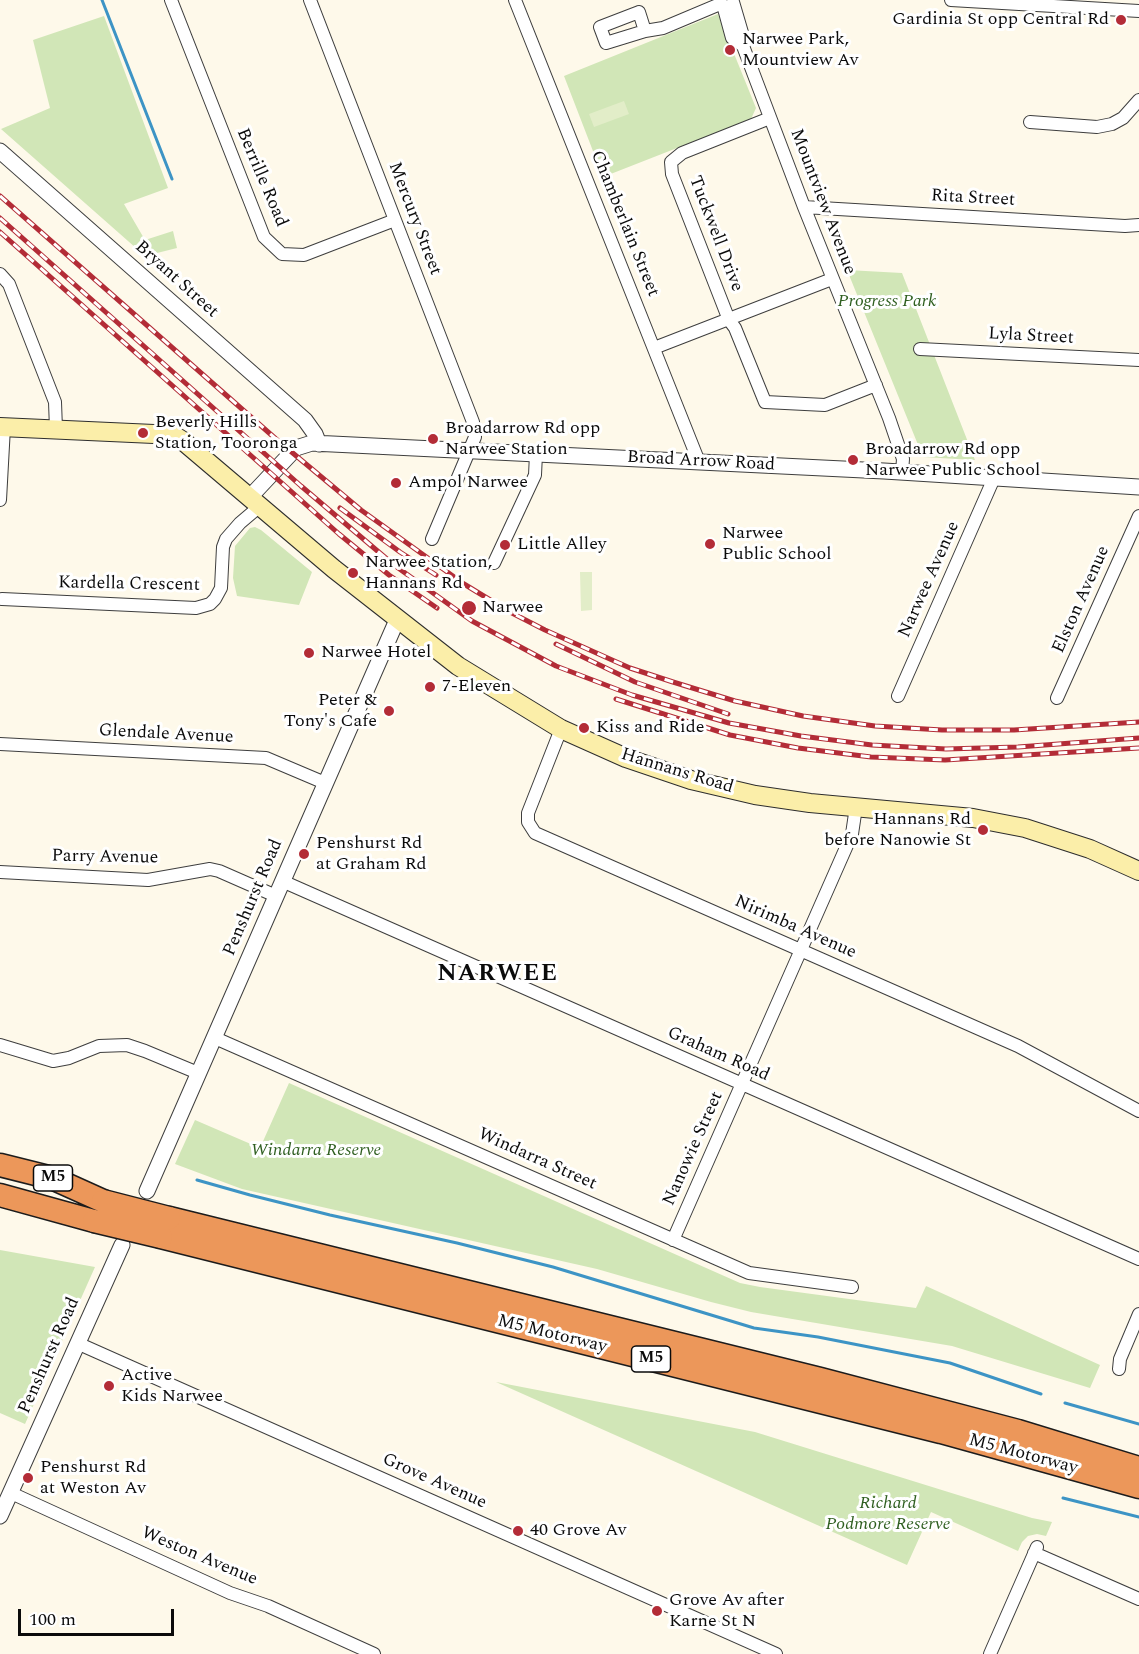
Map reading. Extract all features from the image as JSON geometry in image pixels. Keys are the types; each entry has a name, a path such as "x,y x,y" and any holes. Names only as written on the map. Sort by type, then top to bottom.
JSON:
{"highway":[{"name":"M5","path":"0,1165 52,1178 99,1211"},
{"name":"M5 Motorway","path":"0,1178 99,1211 1139,1487"},
{"name":"M5 Motorway","path":"0,1195 99,1211"},
{"path":"0,1207 99,1211"},
{"name":"M5 Motorway","path":"165,1228 831,1382 1018,1431 1139,1467"}],"main road":[{"path":"2,427 56,429"},
{"name":"Hannans Road","path":"56,429 175,436 397,620 458,666 561,729 626,758 711,785 781,799 973,818 1025,828 1090,849 1139,871"}],"street":[{"name":"Berrille Road","path":"171,0 264,237 282,254 304,255 395,220"},
{"name":"Mercury Street","path":"310,0 473,422 476,437 432,539"},
{"name":"Chamberlain Street","path":"515,0 699,462"},
{"path":"951,0 1123,5 1139,12"},
{"path":"645,31 663,28 725,2"},
{"name":"Mountview Avenue","path":"725,2 732,38 743,46 832,279 876,385 903,459 902,472"},
{"path":"1030,122 1097,127 1112,124 1123,118 1139,100"},
{"name":"Tuckwell Drive","path":"729,320 672,174 671,162 682,153 770,118"},
{"name":"Bryant Street","path":"0,152 305,420 319,444"},
{"name":"Rita Street","path":"804,207 1139,225"},
{"path":"0,274 9,284 55,402 56,429"},
{"path":"654,348 832,279"},
{"path":"729,320 735,328 765,402 825,405 876,385"},
{"name":"Lyla Street","path":"921,349 1139,360"},
{"path":"0,500 2,427"},
{"name":"Broad Arrow Road","path":"255,502 296,448 306,444 902,472 1139,487"},
{"path":"494,563 535,475 536,454"},
{"name":"Narwee Avenue","path":"898,696 994,478"},
{"name":"Kardella Crescent","path":"1,600 195,608 210,604 221,588 223,547 226,538 255,502"},
{"name":"Elston Avenue","path":"1057,698 1139,516"},
{"name":"Penshurst Road","path":"147,1191 397,620"},
{"name":"Nirimba Avenue","path":"561,729 528,813 528,822 535,833 1018,1046 1139,1111"},
{"name":"Glendale Avenue","path":"0,744 266,759 325,783"},
{"name":"Nanowie Street","path":"673,1240 852,834 856,807"},
{"name":"Parry Avenue","path":"0,872 148,880 210,869 279,888"},
{"name":"Graham Road","path":"279,888 742,1085 1139,1259"},
{"name":"Windarra Street","path":"215,1038 749,1273 852,1287"},
{"path":"0,1045 54,1061 69,1058 99,1046 127,1045 198,1074"},
{"name":"Penshurst Road","path":"0,1516 122,1245"},
{"path":"1119,1369 1120,1359 1139,1314"},
{"name":"Grove Avenue","path":"77,1344 776,1654"},
{"name":"Weston Avenue","path":"11,1493 230,1593 268,1606 374,1654"},
{"path":"990,1654 1036,1550 1139,1599"}],"green space":[{"path":"718,14 756,108 751,119 603,177 564,76"},
{"path":"104,16 168,188 124,204 145,240 173,231 177,248 145,256 1,129 50,108 33,40"},
{"path":"624,101 629,114 594,127 589,114"},
{"name":"Progress Park","path":"847,270 902,273 975,460 923,457"},
{"path":"255,527 312,572 299,605 237,596 233,578 235,546 250,528"},
{"path":"580,572 592,572 592,610 581,611"},
{"name":"Windarra Reserve","path":"289,1083 740,1283 916,1308 926,1286 1100,1365 1090,1388 952,1346 751,1312 597,1269 242,1189 175,1164 195,1120 260,1148"},
{"path":"0,1250 95,1267 25,1424 0,1413"},
{"name":"Richard Podmore Reserve","path":"496,1382 755,1432 1032,1518 1052,1522 1046,1536 1037,1534 1028,1536 1018,1551 931,1512 907,1565"}],"waterway":[{"path":"102,0 172,179"},
{"path":"197,1180 330,1215 553,1267 754,1328 818,1337 950,1363 1041,1394"},
{"path":"1065,1403 1139,1424"},
{"path":"1063,1498 1139,1517"}],"railway":[{"path":"0,196 276,439 361,510 464,584 545,630 630,668 735,701 803,716 875,726 942,730 1014,730 1139,722"},
{"path":"0,218 301,486 394,565 472,621 556,666 632,695 729,723 801,736 872,745 946,749 1018,747 1139,738"},
{"path":"0,232 339,534 389,575 437,608"},
{"path":"340,508 436,575"},
{"path":"556,644 635,682 728,714"},
{"path":"616,699 730,735 798,748 871,757 945,760 1139,748"}],"place":[{"name":"Gardinia St opp Central Rd","path":"1121,20"},
{"name":"Narwee Park, Mountview Av","path":"730,50"},
{"name":"Beverly Hills Station, Tooronga","path":"143,433"},
{"name":"Broadarrow Rd opp Narwee Station","path":"433,439"},
{"name":"Broadarrow Rd opp Narwee Public School","path":"853,460"},
{"name":"Ampol Narwee","path":"396,483"},
{"name":"Narwee Public School","path":"710,544"},
{"name":"Little Alley","path":"505,545"},
{"name":"Narwee Station, Hannans Rd","path":"353,573"},
{"name":"Narwee","path":"469,608"},
{"name":"Narwee Hotel","path":"309,653"},
{"name":"7-Eleven","path":"430,687"},
{"name":"Peter & Tony's Cafe","path":"389,711"},
{"name":"Kiss and Ride","path":"584,728"},
{"name":"Hannans Rd before Nanowie St","path":"983,830"},
{"name":"Penshurst Rd at Graham Rd","path":"304,854"},
{"name":"Active Kids Narwee","path":"109,1386"},
{"name":"Penshurst Rd at Weston Av","path":"28,1478"},
{"name":"40 Grove Av","path":"518,1531"},
{"name":"Grove Av after Karne St N","path":"657,1611"}],"district":[{"name":"NARWEE","path":"498,975"}]}
